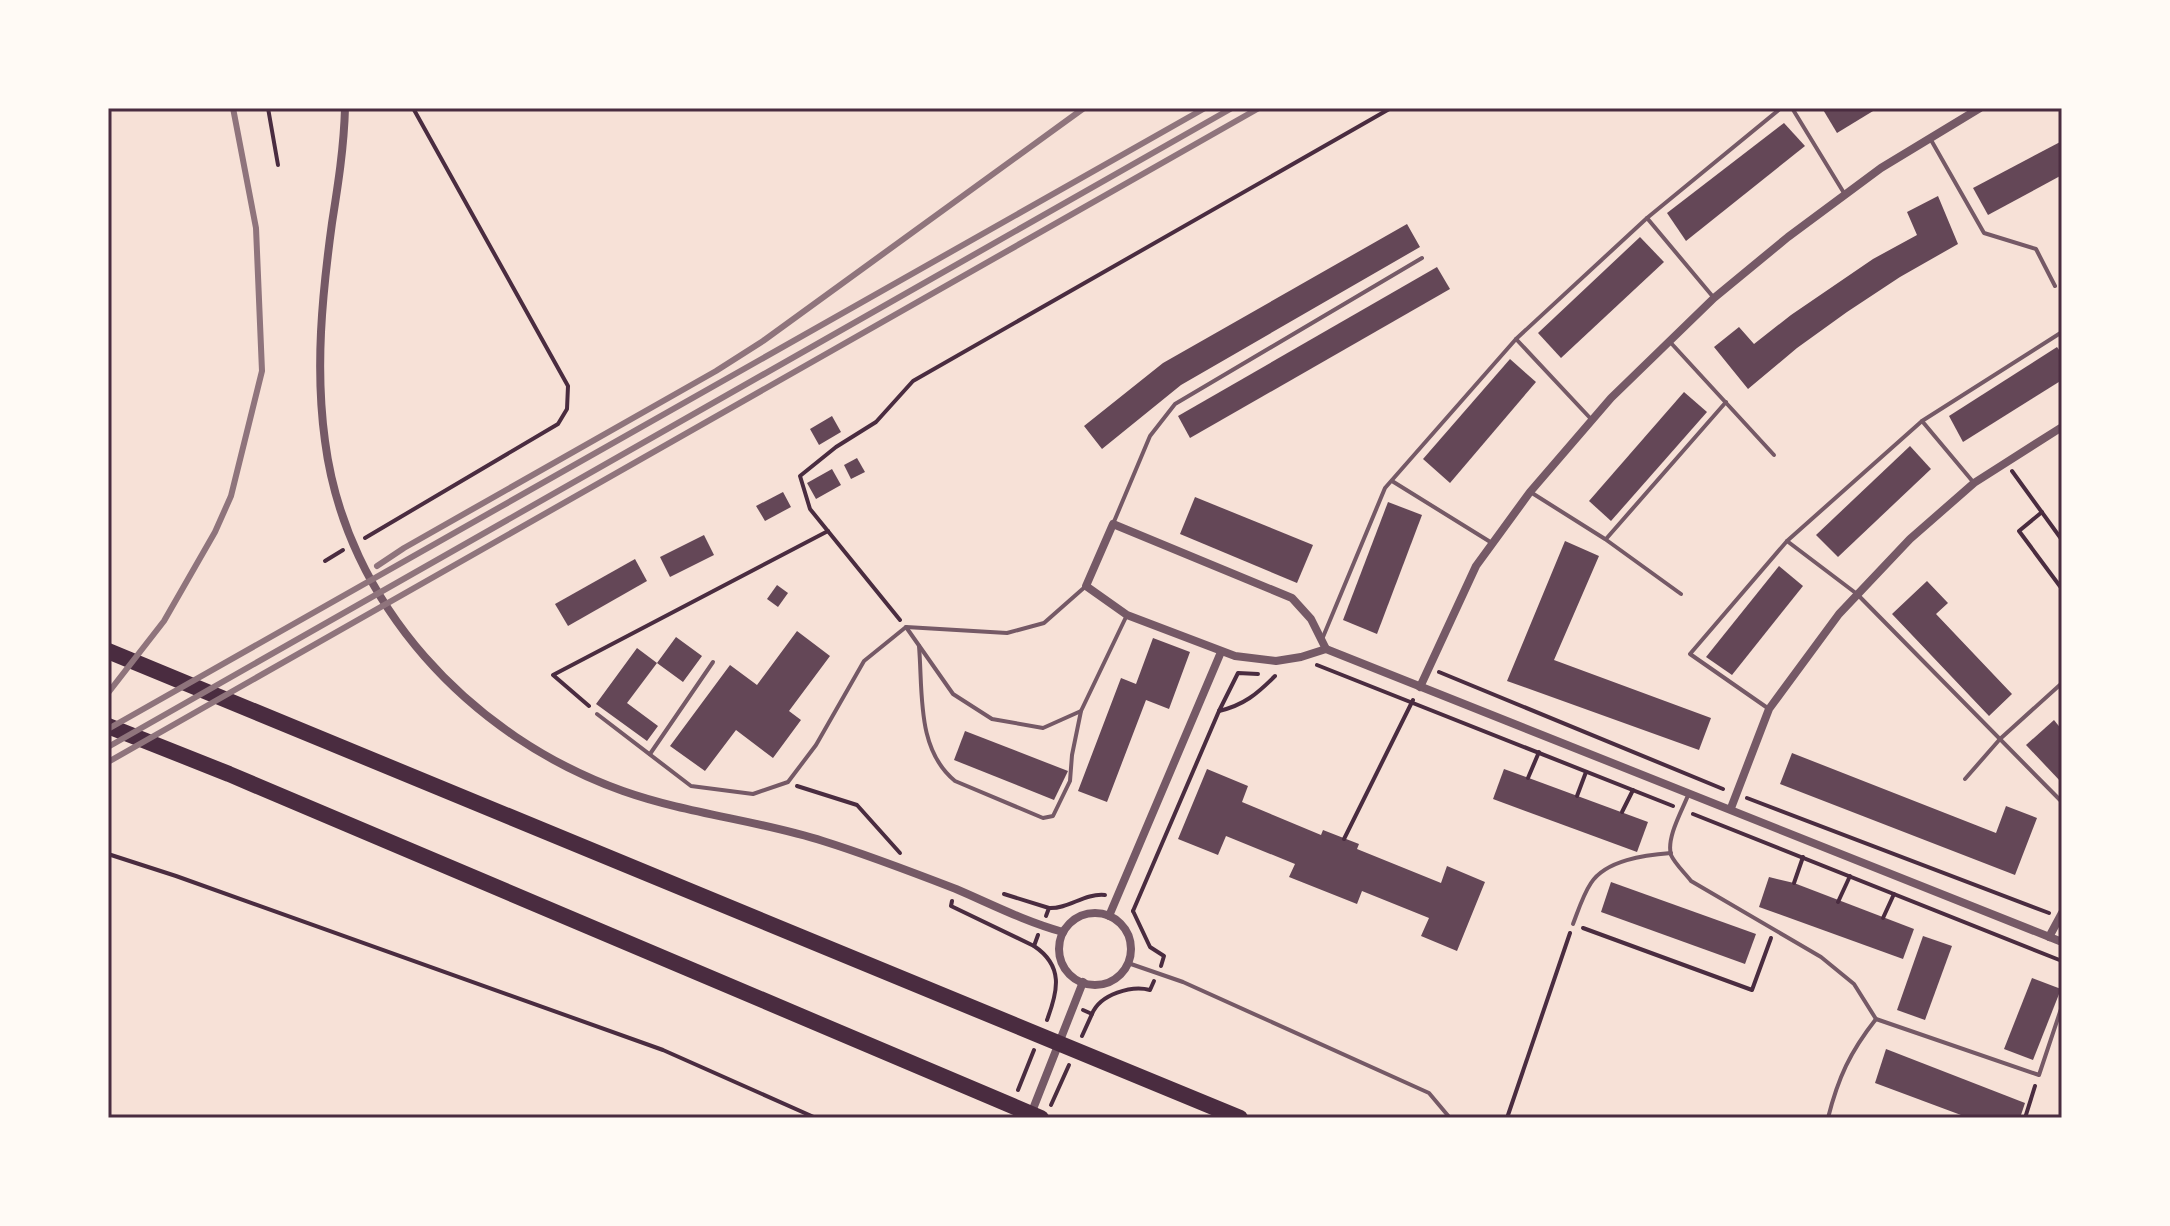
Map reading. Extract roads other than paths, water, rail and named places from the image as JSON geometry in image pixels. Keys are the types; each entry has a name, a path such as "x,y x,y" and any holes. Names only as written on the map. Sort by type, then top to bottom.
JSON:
{"highway":[{"path":"108,651 1240,1118"},
{"path":"108,726 229,774 1041,1118"}],"street":[{"path":"345,108 322,313 318,382 325,444 336,496 357,551 380,595 406,634 437,671 465,699 512,736 589,778 659,802 819,840 1063,932"},
{"path":"1420,687 1476,566 1530,492 1592,420 1714,298 1844,193 1980,108"},
{"path":"1731,808 1769,709 1857,594 1910,539 1974,483 2062,427"},
{"path":"1326,649 1311,619 1292,598 1113,524 1086,586 1127,615 1221,652 1248,659 1276,661 1326,649 2062,942"},
{"path":"1109,916 1221,652"},
{"path":"1092,913 1109,916 1129,935 1131,952 1128,963 1122,973 1107,983 1095,985 1083,982 1073,976 1062,962 1060,944 1063,932 1080,916 1092,913"},
{"path":"2049,937 2061,915"},
{"path":"1029,1118 1083,982"}],"lane":[{"path":"1322,639 1385,488 1516,339 1647,218 1781,108"},
{"path":"1792,108 1844,193"},
{"path":"1930,138 1984,233 2036,249 2055,286"},
{"path":"1647,218 1714,298"},
{"path":"1113,524 1150,436 1175,404 1422,258"},
{"path":"1769,709 1690,654 1787,541 1922,421 2062,332"},
{"path":"1516,339 1592,420"},
{"path":"1669,341 1774,455"},
{"path":"1605,539 1726,402"},
{"path":"1922,421 1974,483"},
{"path":"1392,481 1492,543"},
{"path":"1530,492 1605,539 1681,594"},
{"path":"1787,541 1857,594 2062,802"},
{"path":"597,714 691,786 753,794 788,782 816,745 864,661 906,627 1007,633 1044,623 1086,586"},
{"path":"919,646 927,741 943,771 955,781 1043,818 1053,816 1070,781 1081,711 1127,615"},
{"path":"906,627 953,694 992,719 1043,728 1081,711"},
{"path":"650,754 713,662"},
{"path":"1965,779 2000,739 2062,683"},
{"path":"1690,792 1671,839 1671,853 1691,881 1821,957 1854,984 1876,1019 2039,1075 2062,1006"},
{"path":"1573,924 1592,881 1619,862 1671,853"},
{"path":"1128,963 1183,982 1429,1093 1450,1118"},
{"path":"1828,1118 1838,1080 1861,1037 1876,1019"}],"railway":[{"path":"108,693 164,621 215,532 231,496 262,371 256,228 233,108"},
{"path":"377,566 763,341 1084,108"},
{"path":"108,729 1205,108"},
{"path":"108,747 1232,108"},
{"path":"108,762 1259,108"}]}
